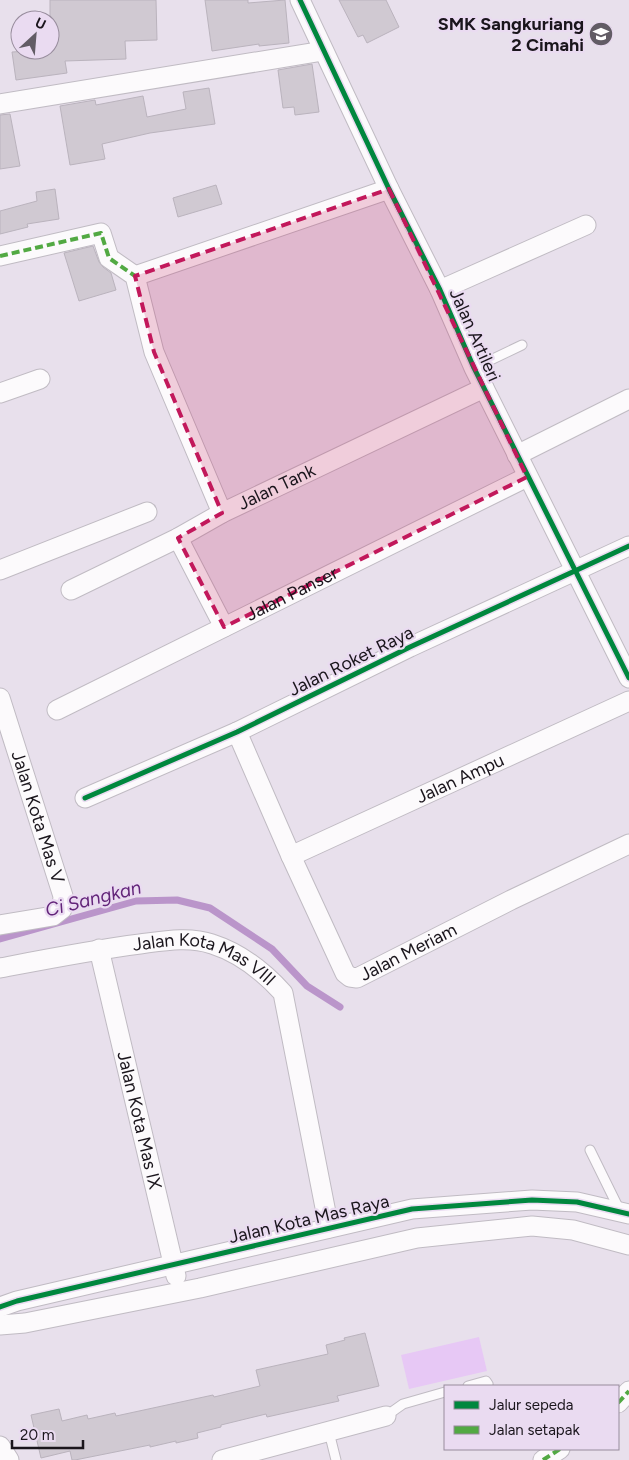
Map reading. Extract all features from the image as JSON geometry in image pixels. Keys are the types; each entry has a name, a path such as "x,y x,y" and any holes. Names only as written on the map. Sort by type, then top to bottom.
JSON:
{"street":[{"name":"Jalan Artileri","path":"300,0 389,189 440,290 474,368 629,678"},
{"path":"0,104 323,52"},
{"path":"135,276 389,189"},
{"path":"440,290 586,225"},
{"path":"0,256 101,234 108,258 135,276 154,352 222,513"},
{"path":"0,393 40,379"},
{"name":"Jalan Tank","path":"71,590 178,538 222,513 484,388"},
{"path":"517,455 629,399"},
{"name":"Jalan Panser","path":"57,710 527,476"},
{"path":"0,570 147,512"},
{"path":"178,538 224,627"},
{"name":"Jalan Roket Raya","path":"85,798 236,732 410,647 629,546"},
{"name":"Jalan Kota Mas V","path":"0,698 63,896 62,909 53,916 0,926"},
{"name":"Jalan Ampu","path":"291,856 629,701"},
{"name":"Jalan Meriam","path":"236,732 291,856 345,972 350,977 357,978 519,896 629,844"},
{"name":"Jalan Kota Mas VIII","path":"0,968 100,949 177,940 211,943 238,956 266,975 283,993 329,1228"},
{"name":"Jalan Kota Mas IX","path":"100,949 172,1264 180,1291"},
{"name":"Jalan Kota Mas Raya","path":"0,1307 17,1301 172,1264 412,1209 532,1200 577,1202 625,1213"},
{"path":"0,1311 0,1324 25,1323 180,1291 417,1238 532,1226 574,1230 629,1245"},
{"path":"619,1402 629,1391"},
{"path":"222,1460 329,1432 391,1413"},
{"path":"0,1446 8,1460"},
{"path":"543,1460 558,1450"}],"lane":[{"path":"474,368 522,345"},
{"path":"590,1150 625,1213"},
{"path":"472,1385 486,1381 487,1385"},
{"path":"391,1413 404,1404 444,1392"},
{"path":"391,1413 444,1397"},
{"path":"329,1432 336,1460"}],"highlighted area":[{"path":"389,189 527,477 224,627 178,538 222,513 154,352 135,276"}],"shaded area":[{"path":"479,1337 487,1371 409,1389 401,1355"}],"building":[{"path":"50,0 156,0 157,40 125,41 126,59 65,61 67,73 16,80 13,60 60,60 60,10 50,10"},
{"path":"205,0 248,0 248,3 285,0 289,43 259,46 259,44 212,51"},
{"path":"339,0 386,0 399,27 367,43 363,35 358,37"},
{"path":"312,64 319,112 295,115 294,107 283,108 278,70"},
{"path":"209,88 215,124 150,133 102,144 105,159 70,165 60,106 95,100 96,105 143,96 147,117 186,109 183,92"},
{"path":"10,114 20,166 0,169 0,115"},
{"path":"216,185 222,204 178,217 173,198"},
{"path":"55,189 59,219 27,224 28,227 0,234 0,211 37,201 36,192"},
{"path":"93,246 99,262 111,273 116,290 79,301 64,253"},
{"path":"365,1333 379,1386 337,1396 339,1401 267,1417 266,1414 221,1425 221,1427 197,1433 198,1438 176,1443 176,1441 150,1447 150,1445 75,1460 72,1460 70,1451 41,1458 31,1415 59,1409 62,1421 87,1415 88,1419 115,1413 116,1416 260,1386 256,1370 328,1354 326,1345"}],"waterway":[{"name":"Ci Sangkan","path":"0,939 136,901 177,900 210,908 272,949 307,986 340,1007"}],"marked path":[{"path":"0,256 101,233 109,258 135,276"},
{"path":"619,1402 629,1391"},
{"path":"543,1460 558,1450"}],"cycle path":[{"path":"300,0 389,189 440,290 474,368 629,678"},
{"path":"85,798 237,732 410,647 629,546"},
{"path":"0,1307 17,1301 412,1209 532,1200 577,1202 629,1214"}],"place":[{"name":"SMK Sangkuriang 2 Cimahi","path":"601,34"}]}
